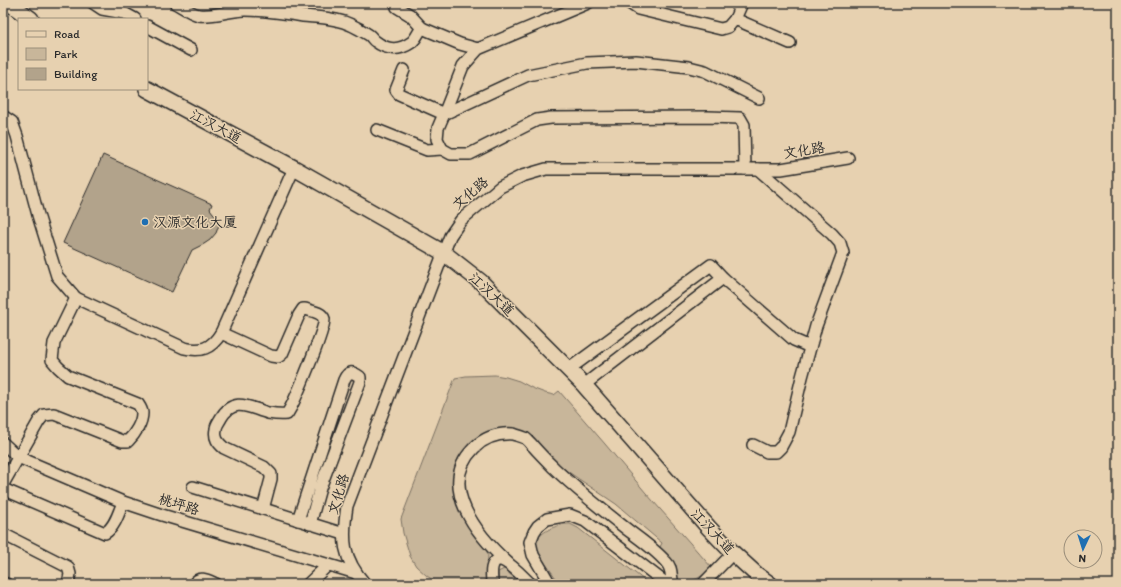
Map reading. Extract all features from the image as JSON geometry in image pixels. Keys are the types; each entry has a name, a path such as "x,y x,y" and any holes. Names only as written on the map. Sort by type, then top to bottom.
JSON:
{"main road":[{"path":"9,3 30,18"},
{"name":"江汉大道","path":"148,90 294,168 444,252 481,282 569,369 709,528 733,553 756,574 770,584"}],"street":[{"path":"175,3 198,15 244,10 277,12 336,20 367,34 387,48 394,49 398,49 416,39 420,29 422,28"},
{"path":"397,3 397,7 410,15 422,28 460,44 478,49"},
{"path":"442,149 437,139 438,128 463,66 478,49 588,3"},
{"path":"629,3 638,9 721,28 728,27 735,19 742,3"},
{"path":"100,9 124,13 133,18"},
{"path":"735,19 790,44"},
{"path":"148,27 191,50"},
{"path":"404,70 396,90 399,94 444,114 528,75 587,63 636,61 705,71 759,98"},
{"path":"3,116 12,122 17,136 38,215 57,276 76,298 191,350 209,347 217,340 221,333 294,168"},
{"path":"377,130 427,150 442,149 451,154 470,154 537,120 551,118 740,118 744,125 745,169"},
{"name":"文化路","path":"365,584 356,573 347,554 344,534 347,506 450,236 461,220 500,187 522,176 546,170 781,169 848,158"},
{"path":"753,445 767,452 776,452 781,447 789,432 816,326 843,253 840,243 832,234 758,169"},
{"path":"569,369 711,265 723,278 794,340 810,347"},
{"path":"584,385 723,278"},
{"path":"3,484 39,421 44,415 54,414 122,441 128,440 132,436 141,421 142,412 138,404 68,376 58,368 52,360 54,343 76,298"},
{"path":"221,333 271,356 278,357 282,354 299,315 304,309 318,313 324,318 324,324 318,343 287,414 276,414 242,404 230,408 224,414 216,427 215,434 219,444 224,448 264,467 271,474 263,509"},
{"path":"298,520 344,380 346,375 353,373 360,377 360,382 320,488 310,524"},
{"path":"531,584 485,540 472,523 460,495 458,484 460,470 464,461 470,452 480,442 493,436 514,434 526,438 554,468 580,491 657,553 670,567 674,584"},
{"name":"桃坪路","path":"3,443 18,457 123,502 356,573"},
{"path":"193,487 344,534"},
{"path":"3,489 105,533 114,522 123,502"},
{"path":"550,584 533,555 530,542 538,526 547,518 570,515 586,521 667,584"},
{"path":"3,534 68,567 70,574 68,584"},
{"path":"703,584 733,553"},
{"path":"492,584 492,568 494,563 503,560 508,563"},
{"path":"308,584 328,565"},
{"path":"194,584 195,581 201,579 216,584"}],"green space":[{"path":"495,375 519,381 545,393 554,395 559,391 712,568 700,577 691,581 682,582 677,580 676,565 659,549 662,543 616,504 567,471 549,456 539,443 527,433 492,431 484,433 469,445 457,462 453,479 460,509 470,529 485,547 488,554 487,584 439,584 427,576 416,566 410,556 403,533 401,519 455,378"},
{"path":"570,524 578,528 649,584 560,584 537,550 536,546 539,537 542,534 551,528"},
{"path":"504,569 521,584 499,584 498,572"}],"building":[{"name":"汉源文化大厦","path":"103,155 212,204 210,209 217,218 219,225 216,233 210,240 192,250 172,292 63,243"}],"place":[{"name":"汉源文化大厦","path":"145,222"}]}
